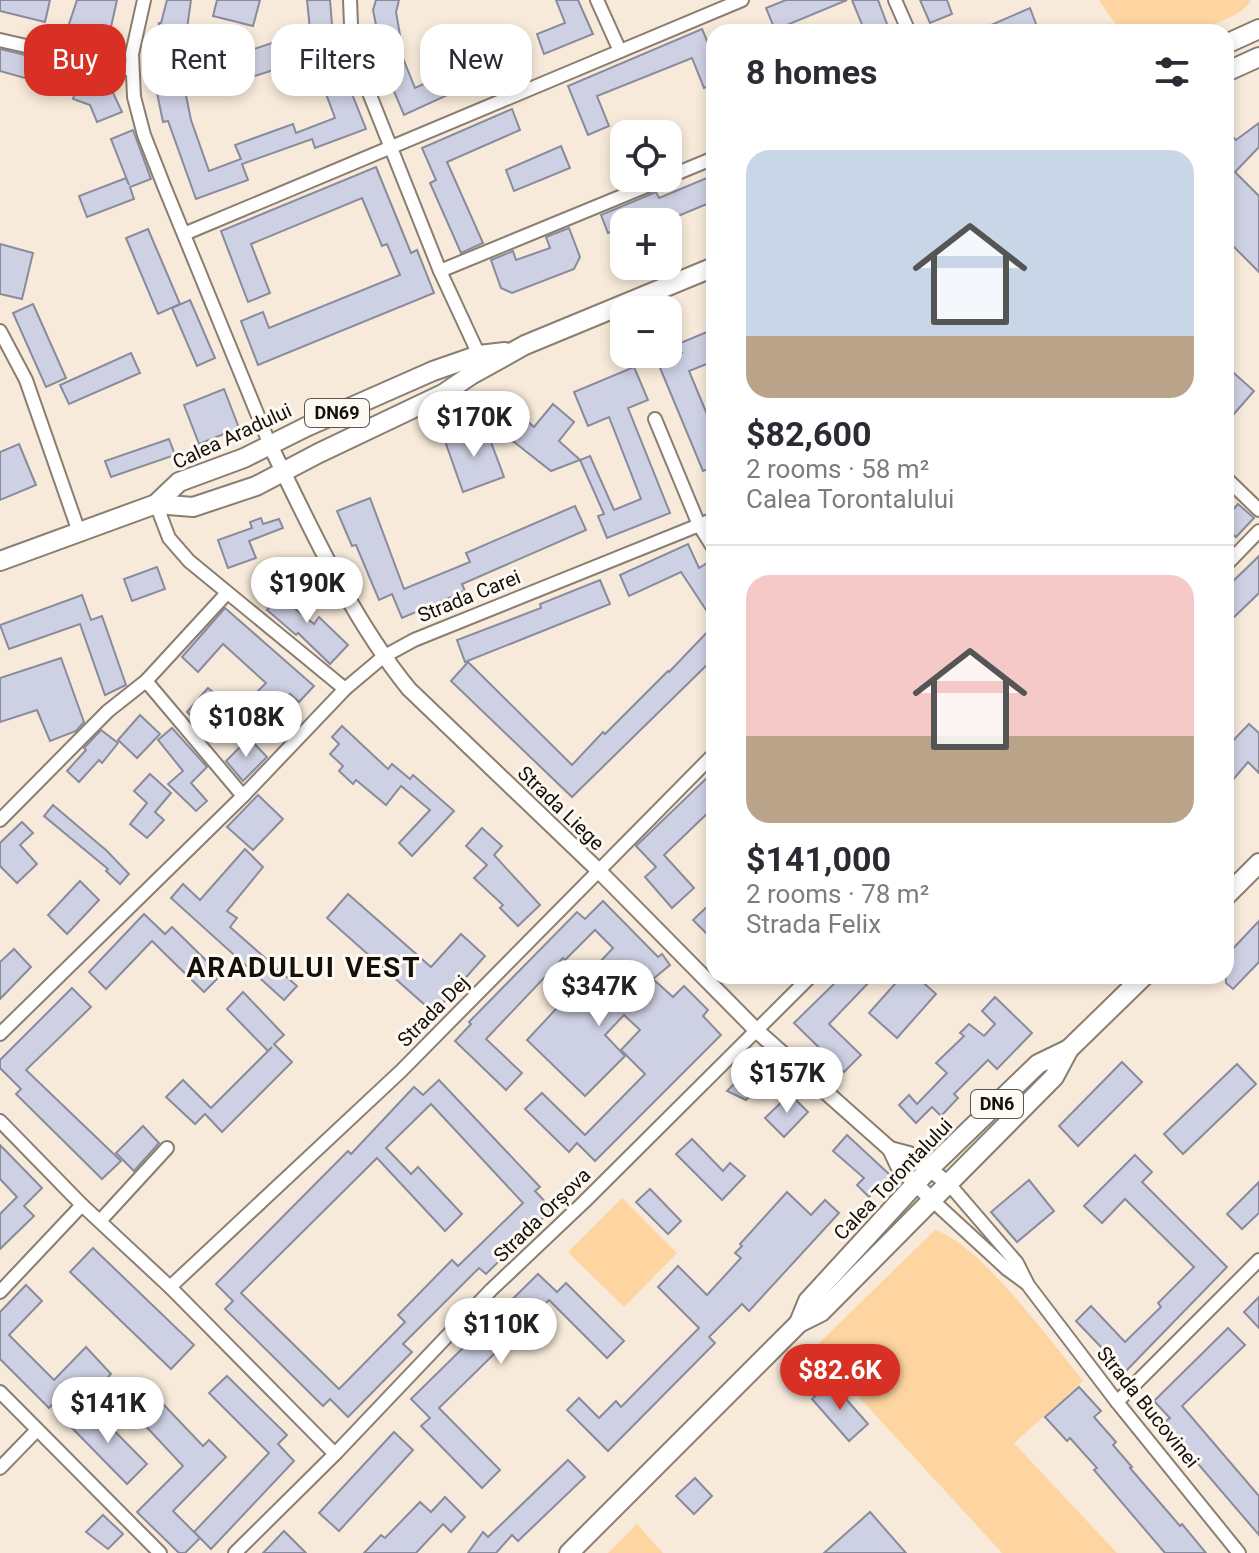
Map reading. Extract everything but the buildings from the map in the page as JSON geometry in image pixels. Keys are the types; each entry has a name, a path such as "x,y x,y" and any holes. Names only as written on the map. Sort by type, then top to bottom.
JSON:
{"main road":[{"path":"1234,40 1259,29"},
{"path":"1234,68 1259,57"},
{"name":"Calea Aradului","path":"156,504 193,507 256,486 443,394 511,352 706,270"},
{"name":"Calea Aradului","path":"0,561 156,504 179,482 244,458 405,383 479,355 511,352"},
{"path":"1234,888 1259,863"},
{"name":"Calea Torontalului","path":"569,1553 799,1323 821,1312 933,1201 1054,1077 1069,1049 1136,984"},
{"name":"Calea Torontalului","path":"799,1323 808,1301 930,1168 1038,1064 1069,1049"}],"street":[{"path":"144,0 131,70 144,135 270,445"},
{"path":"350,0 352,50 440,271 479,355"},
{"path":"597,0 620,51"},
{"path":"184,234 742,0"},
{"path":"895,0 906,24"},
{"path":"0,40 131,70"},
{"path":"682,172 706,161"},
{"path":"440,271 633,192"},
{"path":"0,331 26,380 79,532"},
{"path":"655,419 706,536"},
{"name":"Strada Liege","path":"270,445 323,554 383,657 409,689 598,870 706,979"},
{"path":"1234,486 1259,510"},
{"path":"156,504 169,538 177,549 345,689"},
{"name":"Strada Carei","path":"0,1034 243,796 345,689 383,657 414,640 706,522"},
{"path":"1234,557 1259,531"},
{"path":"0,820 108,711 146,681 227,593"},
{"path":"146,681 243,796"},
{"name":"Strada Dej","path":"170,1287 362,1110 706,762"},
{"name":"Strada Liege","path":"711,984 757,1031 890,1149 898,1166 915,1184"},
{"name":"Strada Orșova","path":"235,1553 335,1454 491,1290 803,984"},
{"path":"0,1121 335,1454"},
{"path":"100,1221 167,1148"},
{"name":"Strada Liege","path":"890,1149 909,1154 949,1184"},
{"name":"Strada Bucovinei","path":"915,1184 1028,1285"},
{"name":"Strada Bucovinei","path":"949,1184 1017,1263 1028,1285 1117,1402 1239,1553"},
{"path":"0,1292 82,1205"},
{"path":"1117,1402 1259,1260"},
{"path":"0,1392 160,1553"},
{"path":"0,1468 37,1430"}],"shaded area":[{"path":"1099,0 1251,0 1241,11 1215,24 1116,24"},
{"path":"622,1198 677,1253 624,1307 568,1252"},
{"path":"935,1230 952,1238 993,1273 1083,1381 1014,1443 1117,1553 1002,1553 814,1348"},
{"path":"637,1524 663,1553 608,1553"}],"district":[{"name":"ARADULUI VEST","path":"304,967"}]}
